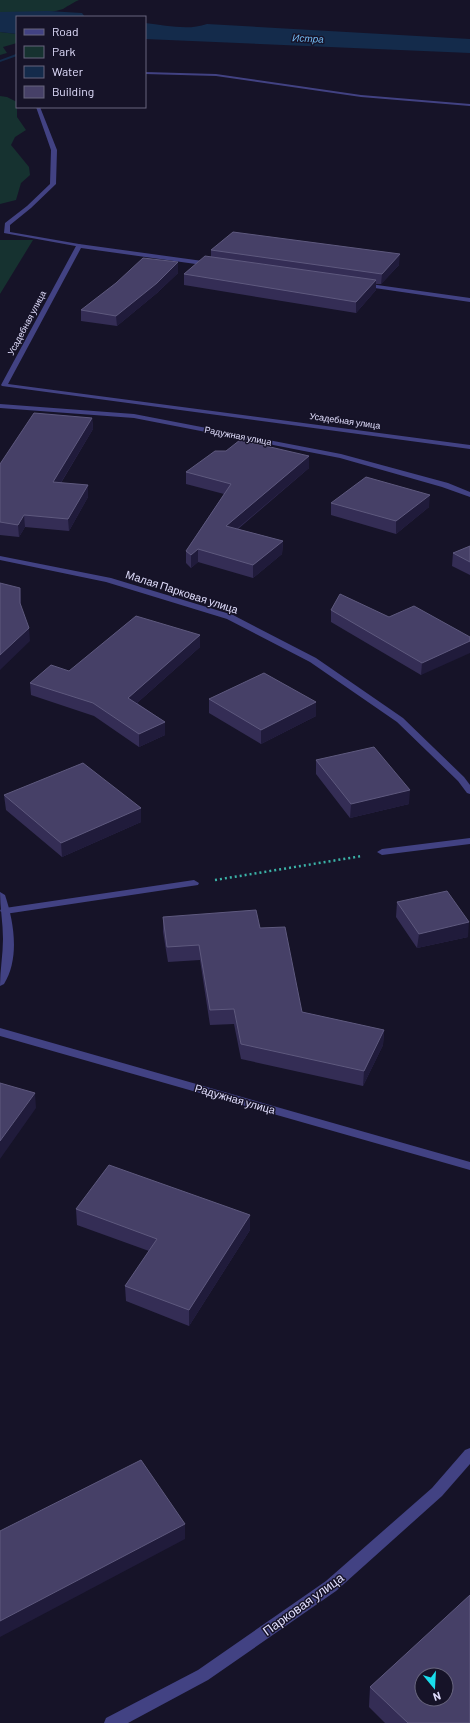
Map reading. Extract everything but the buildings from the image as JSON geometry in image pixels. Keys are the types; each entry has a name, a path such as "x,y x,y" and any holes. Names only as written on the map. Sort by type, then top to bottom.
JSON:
{"street":[{"path":"146,73 216,74 361,96 470,105"},
{"path":"7,233 8,224 29,207 53,184 54,150 38,108"},
{"path":"0,234 7,233 79,246 220,266"},
{"name":"Усадебная улица","path":"79,246 4,385 470,447"},
{"path":"353,284 470,300"},
{"name":"Радужная улица","path":"0,406 134,416 341,456 445,485 470,494"},
{"name":"Малая Парковая улица","path":"0,558 108,580 230,617 313,660 400,720 461,779 470,791"},
{"path":"382,852 470,841"},
{"path":"5,910 194,884"},
{"path":"0,895 5,910 8,932 7,955 0,982"},
{"name":"Радужная улица","path":"0,1032 470,1166"},
{"name":"Парковая улица","path":"112,1723 203,1674 331,1586 437,1492 470,1454"}],"path":[{"path":"194,884 382,852"}],"green space":[{"path":"0,0 79,0 63,9 56,11 32,13 0,12"},
{"path":"0,32 16,34 16,43 3,47 7,53 0,55"},
{"path":"0,96 7,97 16,102 17,117 26,130 15,137 11,145 29,167 30,175 21,183 16,200 0,204"},
{"path":"0,240 33,240 0,294"}],"water":[{"path":"48,11 82,13 84,16 16,16 16,34 0,32 0,12"},
{"name":"Истра","path":"146,23 184,27 207,24 470,39 470,53 146,39"}],"waterway":[{"path":"0,61 16,55"}]}
